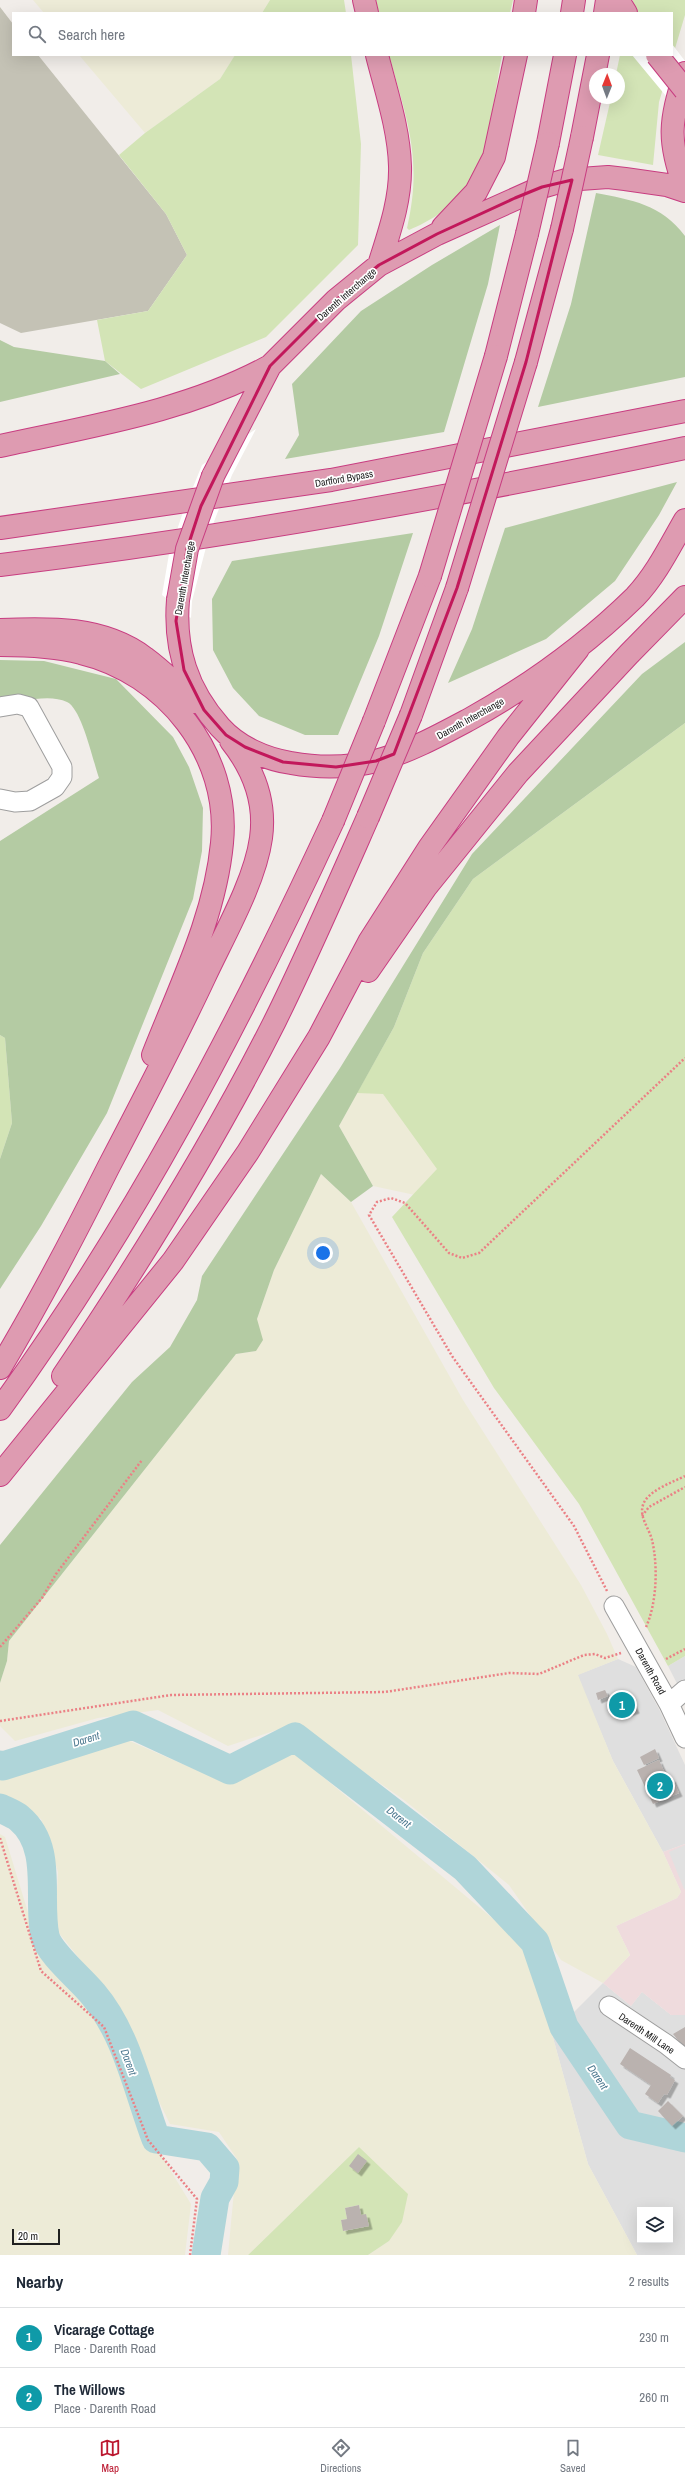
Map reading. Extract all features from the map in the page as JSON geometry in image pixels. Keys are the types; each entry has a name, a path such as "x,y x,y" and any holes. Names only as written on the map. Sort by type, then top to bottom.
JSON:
{"highway":[{"path":"364,0 367,12"},
{"path":"524,12 526,0"},
{"path":"572,12 574,0"},
{"path":"605,12 607,0"},
{"path":"618,0 625,12"},
{"path":"377,56 396,130 400,167 394,219 379,265"},
{"path":"437,234 476,192 494,158 516,56"},
{"path":"0,1409 104,1257 159,1163 246,1003 332,821 374,721 430,576 496,356 548,143 565,56"},
{"path":"0,1469 128,1280 180,1193 274,1021 368,816 411,715 457,588 526,362 562,229 598,56"},
{"path":"657,56 685,90"},
{"path":"685,73 676,104 671,136 672,151 685,188"},
{"name":"Darenth Interchange","path":"685,191 667,185 626,178 608,177 566,180 542,187 437,234 379,265 336,300 270,366 213,476 187,549 178,600 176,621 180,655 184,670 204,710 226,735 245,748 283,762 336,767 376,761 425,743 452,729 516,693 578,650 636,596 654,574 685,520"},
{"path":"0,446 76,429 212,394 270,366"},
{"name":"Dartford Bypass","path":"0,528 331,480 431,462 685,410"},
{"path":"0,565 143,546 421,501 685,448"},
{"path":"654,574 685,552"},
{"path":"319,1038 357,987 426,887 473,827 559,727 685,597"},
{"path":"0,630 68,629 118,643 144,657 204,710"},
{"path":"0,645 81,653 120,667 152,685 177,709 199,741 212,769 220,798 222,843 209,909 109,1168"},
{"path":"0,1476 173,1261 248,1152 319,1038 369,942 429,848 508,737 578,650"},
{"path":"0,1368 61,1263 155,1082 232,917 258,852 262,823 257,787 245,759 226,735"}],"street":[{"path":"0,707 18,704 29,707 49,739 62,767 62,777 55,787 30,801 15,802 0,799"},
{"name":"Darenth Road","path":"614,1606 683,1729"},
{"path":"669,1704 685,1690"},
{"name":"Darenth Mill Lane","path":"609,2006 666,2044 685,2059"}],"path":[{"path":"614,1606 574,1526 452,1356 369,1215 377,1202 390,1198 405,1203 449,1253 462,1258 479,1253 685,1058"},
{"path":"0,1647 42,1598 56,1574 142,1460"},
{"path":"0,1721 171,1695 385,1692 509,1673 539,1674 584,1655 594,1654 604,1658 634,1642 646,1627 652,1608 656,1563 651,1539 642,1517 643,1504 652,1494 685,1476"},
{"path":"642,1517 649,1507 685,1487"},
{"path":"666,1659 685,1649"},
{"path":"0,1838 41,1971 104,2026 148,2140 197,2199 190,2255"}],"highlighted area":[{"path":"572,180 526,362 457,588 394,754 376,761 336,767 283,762 245,747 226,735 204,710 184,670 176,621 187,549 201,506 270,366 336,300 379,265 437,234 515,198 542,187"}],"shaded area":[{"path":"33,0 270,0 263,12 43,12"},
{"path":"0,7 12,23 12,56 39,56 166,214 187,255 148,311 21,333 0,323"},
{"path":"80,56 234,56 220,79 145,133"},
{"path":"357,1093 383,1093 438,1169 415,1195 373,1186 339,1126"},
{"path":"321,1174 351,1202 463,1400 581,1585 607,1634 618,1659 578,1675 613,1761 663,1852 681,1892 677,1898 616,1926 630,1955 603,1983 561,1960 509,1885 404,1800 295,1724 228,1746 158,1710 98,1718 15,1741 0,1726 0,1683 7,1661 9,1641 236,1354 256,1351 257,1319 274,1270"},
{"path":"685,1656 685,1699 668,1666"},
{"path":"618,1659 636,1667 660,1711 685,1765 685,1844 663,1852 613,1761 577,1675"},
{"path":"125,1739 224,1782 292,1751 522,1943 552,2034 588,2164 637,2255 368,2255 389,2241 359,2147 248,2255 228,2255 237,2159 219,2132 170,2124 105,1991 55,1928 58,1872 41,1819 0,1794 0,1774"},
{"path":"0,1834 5,1837 41,1955 95,2018 147,2132 191,2204 185,2255 0,2255"},
{"path":"685,1844 685,2015 671,2015 642,1992 631,2006 603,1983 630,1955 616,1926 677,1898 681,1892 663,1852"},
{"path":"685,1845 685,1889 684,1889 669,1852"},
{"path":"603,1983 631,2006 642,1992 671,2015 685,2015 685,2255 637,2255 588,2164 552,2034"}],"green space":[{"path":"270,0 344,0 346,12 263,12"},
{"path":"376,0 513,0 510,12 379,12"},
{"path":"633,0 685,0 685,15 673,55 673,12 630,12"},
{"path":"234,56 351,56 361,144 358,245 266,337 141,389 105,361 97,320 148,311 187,255 166,214 119,155 145,133 220,79"},
{"path":"389,56 502,56 487,139 478,171 472,183 460,198 444,211 409,230 407,228 412,203 413,160 411,140 402,100"},
{"path":"620,56 673,56 659,102 653,165 598,155 610,104 625,104 625,68 617,68"},
{"path":"596,193 634,201 656,210 676,225 685,236 685,377 538,407 571,304"},
{"path":"500,225 488,284 444,432 285,459 299,435 292,384 361,311 432,265"},
{"path":"0,340 14,347 105,361 120,374 0,402"},
{"path":"677,482 659,515 615,581 546,639 448,683 472,629 505,528"},
{"path":"413,533 379,636 338,735 305,735 259,716 233,688 213,650 212,599 232,561"},
{"path":"685,642 685,723 473,879 423,953 394,1027 339,1126 373,1186 351,1202 321,1174 274,1270 257,1319 263,1340 256,1351 236,1354 9,1641 7,1661 0,1683 0,1545 132,1382 170,1347 197,1300 202,1276 340,1068 472,854 642,674"},
{"path":"0,660 44,661 116,679 173,737 189,767 203,808 202,851 193,899 107,1113 41,1226 0,1289 0,1159 12,1123 5,1038 0,1035 0,841 99,778 82,725 77,714 67,702 60,699 43,698 0,706"},
{"path":"685,723 685,1656 668,1666 579,1504 494,1388 392,1217 437,1169 383,1094 357,1093 394,1027 423,953 473,879"},
{"path":"0,1035 5,1038 12,1123 0,1159"},
{"path":"359,2147 408,2194 402,2222 389,2241 368,2255 248,2255","holes":["359,2205 361,2215 366,2215 369,2226 344,2231 341,2220 347,2219 345,2208"]}],"pier":[{"path":"673,45 685,61 685,119 633,56 673,56"},
{"path":"256,429 232,475 210,532 192,601 191,618 162,595 169,554 183,512 202,465"}],"building":[{"path":"605,1690 608,1696 598,1700 596,1693"},
{"path":"629,1692 636,1710 625,1714 623,1709 613,1713 608,1700"},
{"path":"655,1749 659,1758 644,1765 640,1757"},
{"path":"659,1760 668,1780 672,1778 679,1793 653,1804 637,1770"},
{"path":"685,2027 685,2049 673,2034"},
{"path":"630,2048 671,2075 670,2077 675,2080 667,2095 664,2094 658,2103 645,2094 651,2085 620,2064"},
{"path":"668,2101 683,2116 672,2126 658,2111"},
{"path":"358,2154 367,2161 358,2173 349,2166"},
{"path":"359,2205 361,2215 366,2214 369,2226 343,2231 341,2220 347,2219 345,2208"}],"waterway":[{"name":"Darent","path":"0,1765 3,1766 133,1725 230,1770 295,1737 465,1868 535,1942 564,2027 630,2125 685,2138"},
{"name":"Darent","path":"0,1808 19,1818 30,1830 37,1843 42,1874 43,1921 45,1936 48,1943 59,1958 93,1994 115,2027 130,2064 156,2139 207,2147 225,2168 224,2182 215,2198 206,2255"}],"place":[{"name":"Vicarage Cottage","path":"622,1705"},
{"name":"The Willows","path":"660,1786"}]}
